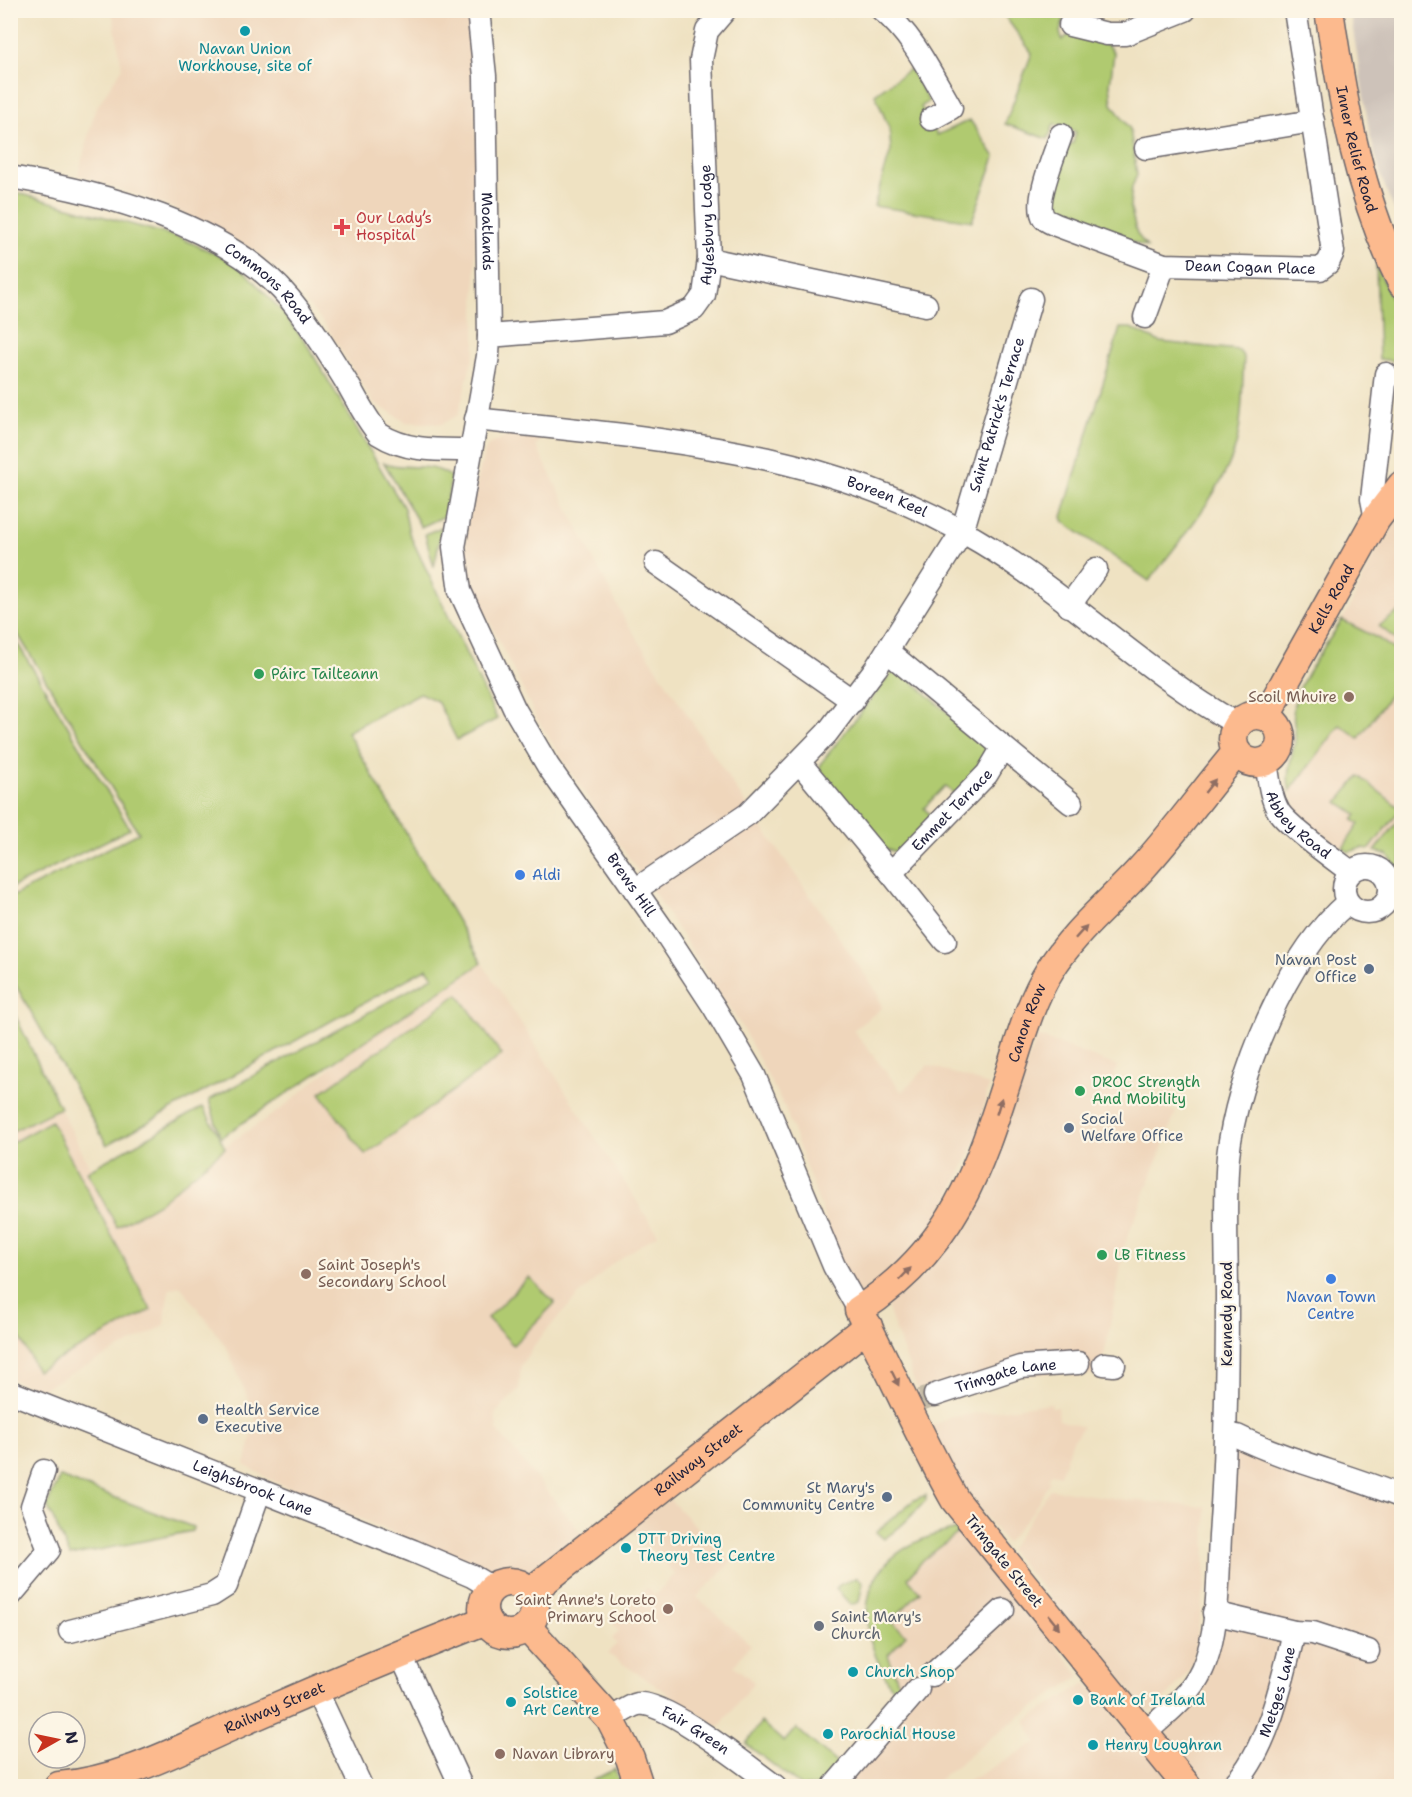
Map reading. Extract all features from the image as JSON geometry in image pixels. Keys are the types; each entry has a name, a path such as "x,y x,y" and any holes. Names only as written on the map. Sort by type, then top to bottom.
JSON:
{"main road":[{"name":"Inner Relief Road","path":"1329,10 1345,115 1357,164 1375,222 1401,283"},
{"name":"Kells Road","path":"1266,716 1376,519 1401,484"},
{"path":"1250,715 1266,716 1273,721 1281,735 1278,751 1266,762 1250,763 1236,753 1232,738 1237,724 1250,715"},
{"name":"Canon Row","path":"863,1318 950,1223 992,1131 1024,1026 1050,969 1161,846 1236,753"},
{"name":"Trimgate Street","path":"863,1318 921,1401 926,1449 1016,1598 1145,1733 1182,1785"},
{"name":"Railway Street","path":"530,1592 863,1318"},
{"path":"516,1583 530,1592 534,1614 526,1627 513,1634 505,1634 497,1631 486,1620 484,1600 492,1588 499,1584 516,1583"},
{"name":"Railway Street","path":"59,1786 93,1783 126,1773 400,1653 486,1620"},
{"path":"526,1627 610,1719 630,1758 639,1786"}],"street":[{"name":"Moatlands","path":"471,450 488,356 489,336 485,76 478,10"},
{"name":"Aylesbury Lodge","path":"489,336 665,322 681,317 694,309 704,296 708,259 701,60 707,31 725,10"},
{"path":"882,10 915,46 951,108 931,119"},
{"path":"1070,24 1107,34 1125,34 1185,10"},
{"name":"Dean Cogan Place","path":"1061,135 1042,195 1041,210 1044,219 1164,265 1320,268 1328,263 1333,252 1295,10"},
{"path":"1146,148 1313,121"},
{"name":"Commons Road","path":"10,177 59,185 145,211 219,242 243,255 288,297 330,356 379,434 390,441 415,448 471,450"},
{"path":"708,259 926,305"},
{"path":"1145,317 1164,265"},
{"name":"Saint Patrick's Terrace","path":"635,890 748,814 799,762 853,701 962,532 1031,299"},
{"path":"1376,519 1372,499 1386,374"},
{"name":"Boreen Keel","path":"476,420 699,445 769,457 820,470 870,489 962,532 1015,565 1069,606 1237,724"},
{"name":"Brews Hill","path":"471,450 454,548 459,591 525,727 548,766 714,1007 754,1075 834,1266 863,1318"},
{"path":"656,563 853,701"},
{"path":"1069,606 1096,569"},
{"path":"886,651 1071,803"},
{"name":"Emmet Terrace","path":"891,873 987,774 1004,747"},
{"path":"799,762 945,941"},
{"name":"Abbey Road","path":"1266,762 1271,790 1280,813 1351,872"},
{"path":"1365,866 1380,870 1389,882 1395,905 1366,913 1359,912 1347,903 1344,883 1351,872 1365,866"},
{"name":"Kennedy Road","path":"1145,1733 1183,1698 1197,1680 1203,1667 1214,1613 1226,1434 1228,1156 1233,1127 1256,1052 1292,973 1310,942 1330,917 1347,903"},
{"name":"Trimgate Lane","path":"921,1401 1020,1367 1078,1363"},
{"name":"Leighsbrook Lane","path":"10,1392 453,1568 492,1588"},
{"path":"1226,1434 1237,1436 1320,1469 1355,1478 1401,1497"},
{"path":"10,1596 49,1550 32,1506 44,1471"},
{"path":"70,1631 212,1595 226,1586 260,1490"},
{"path":"834,1786 925,1682 1016,1598"},
{"name":"Metges Lane","path":"1214,1613 1294,1632 1263,1740 1244,1775 1232,1786"},
{"path":"1294,1632 1313,1633 1368,1651"},
{"path":"400,1653 461,1786"},
{"path":"316,1690 361,1786"},
{"name":"Fair Green","path":"610,1719 636,1705 652,1706 717,1744 775,1786"}],"shaded area":[{"name":"Our Lady’s Hospital","path":"112,11 466,11 471,38 476,118 475,349 458,415 442,424 406,422 373,402 326,326 286,279 254,250 168,206 78,175 95,110 122,68"},
{"path":"1350,11 1401,11 1401,227 1382,179 1370,135"},
{"path":"508,436 543,436 536,446 625,620 744,801 877,992 882,1008 853,1030 902,1092 928,1065 989,1085 976,1140 927,1243 861,1300 841,1264 785,1108 742,1027 652,890 605,825 537,719 465,571 466,530 483,456 488,445"},
{"name":"Scoil Mhuire","path":"1401,512 1401,874 1388,855 1362,848 1349,852 1310,825 1299,815 1288,783 1296,737 1293,713 1299,690 1350,607 1374,555"},
{"name":"Saint Joseph's Secondary School","path":"482,963 658,1234 613,1263 575,1299 539,1339 521,1365 519,1389 495,1414 497,1430 583,1535 524,1579 508,1581 269,1479 245,1465 256,1418 227,1348 180,1285 169,1290 164,1326 39,1390 11,1379 11,1132 60,1108 118,1223 208,1157 281,1109 365,1039"},
{"path":"1037,1036 1117,1066 1111,1084 1176,1112 1125,1244 1101,1373 1073,1376 1073,1370 991,1380 923,1406 886,1303 1001,1133"},
{"path":"1051,1403 1052,1407 1058,1407 1059,1420 1083,1427 1073,1440 1060,1475 1051,1473 1048,1479 1050,1481 1033,1511 1006,1543 965,1491 930,1427 951,1417"},
{"path":"1238,1452 1401,1508 1401,1786 1202,1786 1167,1738 1168,1726 1201,1691 1233,1453"},
{"path":"1050,1489 1126,1500 1206,1507 1205,1586 1192,1665 1175,1688 1150,1713 1009,1550"},
{"name":"Saint Anne's Loreto Primary School","path":"669,1499 731,1562 697,1597 750,1644 734,1666 754,1682 719,1727 608,1654 617,1643 612,1639 619,1631 612,1622 647,1588 655,1595 675,1574 629,1527"},
{"path":"961,1531 1006,1582 1080,1676 1002,1729 931,1786 831,1786 906,1692 900,1688 888,1655 891,1622 905,1578 936,1547"},
{"path":"1086,1683 1178,1786 960,1786 1037,1742 1025,1721"}],"green space":[{"path":"1001,11 1066,11 1060,32 1062,40 1069,35 1083,32 1103,41 1114,53 1110,84 1112,104 1130,129 1137,175 1132,187 1130,206 1137,234 1147,247 1054,216 1048,204 1066,147 1073,143 1076,132 1054,124 1048,139 1005,124 1032,53"},
{"path":"910,69 929,101 921,107 937,135 970,120 995,157 972,221 874,206 891,150 889,128 875,94"},
{"name":"Páirc Tailteann","path":"11,191 181,238 227,259 245,272 280,309 306,343 404,508 409,533 497,719 457,740 437,701 420,693 347,732 482,963 220,1138 225,1148 159,1203 117,1227 87,1171 203,1107 220,1137 209,1100 433,977 427,968 107,1145 11,977 11,897 139,833 11,623"},
{"path":"1376,264 1392,300 1392,309 1401,325 1401,362 1379,359"},
{"path":"1120,328 1131,328 1160,342 1238,350 1244,357 1240,424 1230,462 1211,498 1149,581 1064,522 1062,517"},
{"path":"384,463 436,469 451,477 445,516 421,527"},
{"path":"442,527 434,567 425,534"},
{"path":"1401,610 1401,643 1379,626"},
{"path":"1342,620 1379,639 1401,655 1401,680 1359,738 1340,725 1290,791 1289,772 1295,736 1293,714 1297,694 1308,672"},
{"path":"10,631 130,829 11,888 10,888"},
{"path":"900,670 986,747 986,757 956,796 945,786 924,808 934,819 899,853 885,849 819,773 821,763 893,671"},
{"path":"1359,776 1401,809 1370,849 1362,848 1349,852 1343,848 1359,824 1353,820 1357,815 1338,802"},
{"path":"1401,817 1401,874 1388,855 1375,851"},
{"path":"458,994 502,1055 365,1155 320,1093"},
{"path":"11,1007 60,1108 10,1132"},
{"path":"51,1121 151,1310 37,1371 11,1320 11,1143"},
{"path":"529,1277 555,1303 513,1345 487,1318"},
{"path":"60,1477 193,1527 192,1531 70,1556 47,1505"},
{"path":"926,1495 926,1500 890,1535 884,1539 876,1532 914,1500"},
{"path":"958,1529 961,1531 923,1560 908,1578 920,1592 891,1621 906,1635 888,1655 900,1687 906,1692 899,1699 882,1670 871,1642 867,1616 870,1592 880,1571 898,1553 924,1539"},
{"path":"857,1577 863,1582 859,1602 851,1605 836,1589 839,1585"},
{"path":"761,1722 784,1742 796,1728 839,1765 831,1786 801,1786 746,1744"},
{"path":"615,1769 621,1786 596,1786 593,1780"}],"tunnel":[{"path":"921,1400 935,1395"}],"place":[{"name":"Navan Union Workhouse, site of","path":"245,31"},
{"name":"Our Lady’s Hospital","path":"342,227"},
{"name":"Páirc Tailteann","path":"259,674"},
{"name":"Scoil Mhuire","path":"1349,697"},
{"name":"Aldi","path":"520,875"},
{"name":"Navan Post Office","path":"1369,969"},
{"name":"DROC Strength And Mobility","path":"1080,1091"},
{"name":"Social Welfare Office","path":"1069,1128"},
{"name":"LB Fitness","path":"1102,1255"},
{"name":"Saint Joseph's Secondary School","path":"306,1274"},
{"name":"Navan Town Centre","path":"1331,1279"},
{"name":"Health Service Executive","path":"203,1419"},
{"name":"St Mary's Community Centre","path":"887,1497"},
{"name":"DTT Driving Theory Test Centre","path":"626,1548"},
{"name":"Saint Anne's Loreto Primary School","path":"668,1609"},
{"name":"Saint Mary's Church","path":"819,1626"},
{"name":"Church Shop","path":"853,1672"},
{"name":"Bank of Ireland","path":"1078,1700"},
{"name":"Solstice Art Centre","path":"511,1702"},
{"name":"Parochial House","path":"828,1734"},
{"name":"Henry Loughran","path":"1093,1745"},
{"name":"Navan Library","path":"500,1754"}]}
